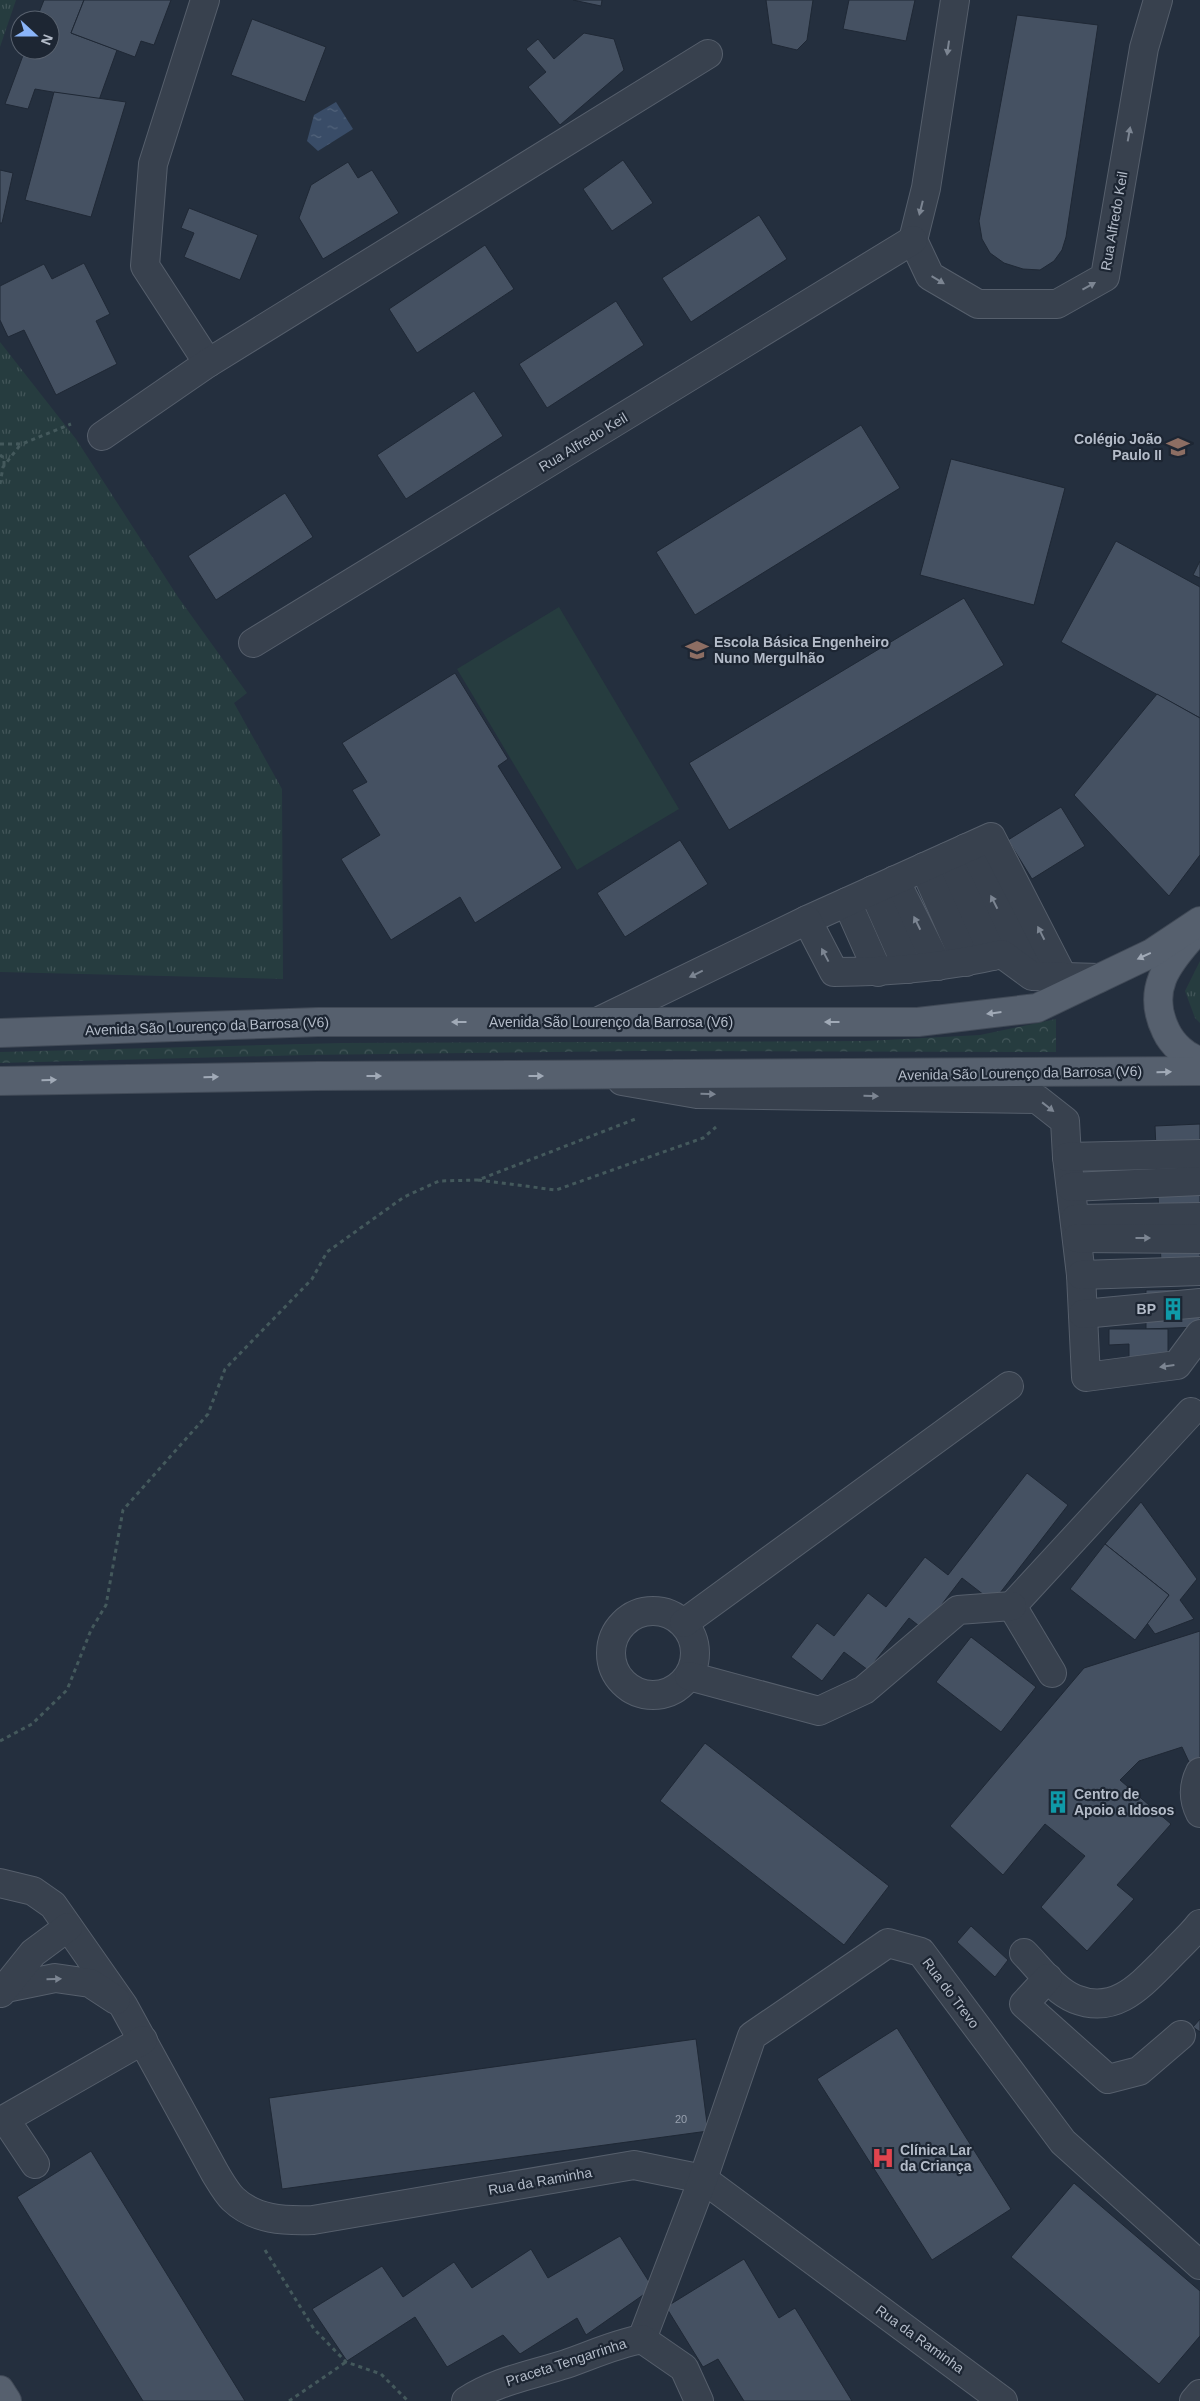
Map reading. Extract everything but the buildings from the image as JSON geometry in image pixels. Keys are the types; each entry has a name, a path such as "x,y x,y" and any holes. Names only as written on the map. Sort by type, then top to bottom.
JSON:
{"main road":[{"name":"Avenida São Lourenço da Barrosa (V6)","path":"0,1033 318,1022 918,1022 1037,1008 1152,953 1200,920"},
{"path":"1200,927 1176,954 1160,982 1156,1001 1160,1019 1171,1041 1193,1059 1200,1061"},
{"name":"Avenida São Lourenço da Barrosa (V6)","path":"0,1081 318,1076 591,1076 1200,1071"},
{"path":"0,2390 7,2401"}],"street":[{"path":"205,0 153,164 145,266 208,363"},
{"path":"913,240 926,188 955,0"},
{"name":"Rua Alfredo Keil","path":"253,643 913,240 930,276 978,304 1057,304 1105,277 1144,48 1158,0"},
{"path":"102,436 208,363 708,54"},
{"path":"597,1022 807,920 992,837 1063,977"},
{"path":"946,857 993,956"},
{"path":"946,857 966,962"},
{"path":"946,857 1032,976"},
{"path":"884,885 938,966"},
{"path":"884,885 908,969"},
{"path":"847,902 878,972"},
{"path":"807,920 834,972 878,972 938,966 1002,954 1032,976 1100,978"},
{"path":"591,1076 697,1094 1037,1099 1065,1121 1083,1314 1086,1377 1177,1364 1200,1334"},
{"path":"1074,1213 1200,1154"},
{"path":"1074,1213 1200,1169"},
{"path":"1074,1213 1200,1182"},
{"path":"1074,1213 1200,1200"},
{"path":"1074,1213 1200,1217"},
{"path":"1074,1213 1200,1239"},
{"path":"1074,1213 1200,1257"},
{"path":"1074,1213 1200,1271"},
{"path":"1083,1314 1200,1303"},
{"path":"684,1623 1008,1386"},
{"path":"689,1676 819,1712 864,1690 958,1610 1012,1606 1197,1417"},
{"path":"1012,1606 1052,1673"},
{"path":"644,1611 665,1613 684,1623 692,1636 695,1647 695,1662 689,1676 682,1684 669,1693 655,1695 635,1691 622,1682 613,1666 611,1651 619,1628 630,1618 644,1611"},
{"path":"1200,1772 1195,1786 1195,1795 1200,1813"},
{"name":"Rua da Raminha","path":"0,1883 33,1891 44,1897 68,1927 124,2005 215,2173 232,2198 255,2215 288,2221 314,2220 634,2165 703,2180 1003,2401"},
{"path":"1024,1953 1048,1978 1074,1999 1097,2005 1118,2000 1136,1991 1200,1924"},
{"path":"3,1991 34,1953 68,1927"},
{"name":"Rua do Trevo","path":"642,2339 703,2180 752,2036 888,1943 921,1952 1063,2142 1200,2265"},
{"path":"3,1991 55,1978 90,1983 124,2005"},
{"path":"1048,1978 1024,2004 1108,2079 1139,2071 1181,2035"},
{"path":"35,2164 5,2119 143,2040"},
{"name":"Praceta Tengarrinha","path":"466,2401 516,2377 566,2364 618,2343 642,2339 684,2368 699,2401"},
{"path":"1194,2401 1200,2394"}],"path":[{"path":"0,444 22,444 78,421 102,436"},
{"path":"3,467 22,444"},
{"path":"0,455 4,458 0,484"},
{"path":"478,1180 647,1114"},
{"path":"0,1740 32,1724 68,1690 91,1630 106,1605 123,1510 208,1414 225,1369 312,1279 328,1252 404,1197 439,1181 478,1180 556,1190 703,1138 722,1122"},
{"path":"263,2247 314,2329 346,2362 381,2374 408,2401"},
{"path":"289,2401 346,2362"}],"green space":[{"path":"0,0 16,0 13,10 10,10 10,18 0,47"},
{"path":"0,342 76,439 178,597 247,693 234,703 282,789 283,979 0,972"},
{"path":"559,607 679,809 577,870 457,669"},
{"path":"1200,961 1200,1023 1195,1018 1185,991"},
{"path":"1056,1019 1056,1052 636,1051 307,1055 0,1063 0,1052 342,1043 866,1041 980,1035"}],"water":[{"path":"336,102 353,129 318,151 307,141 314,115"}],"place":[{"name":"Colégio João Paulo II","path":"1178,447"},
{"name":"Escola Básica Engenheiro Nuno Mergulhão","path":"697,650"},
{"name":"BP","path":"1173,1309"},
{"name":"Centro de Apoio a Idosos","path":"1058,1802"},
{"name":"Clínica Lar da Criança","path":"883,2158"}]}
